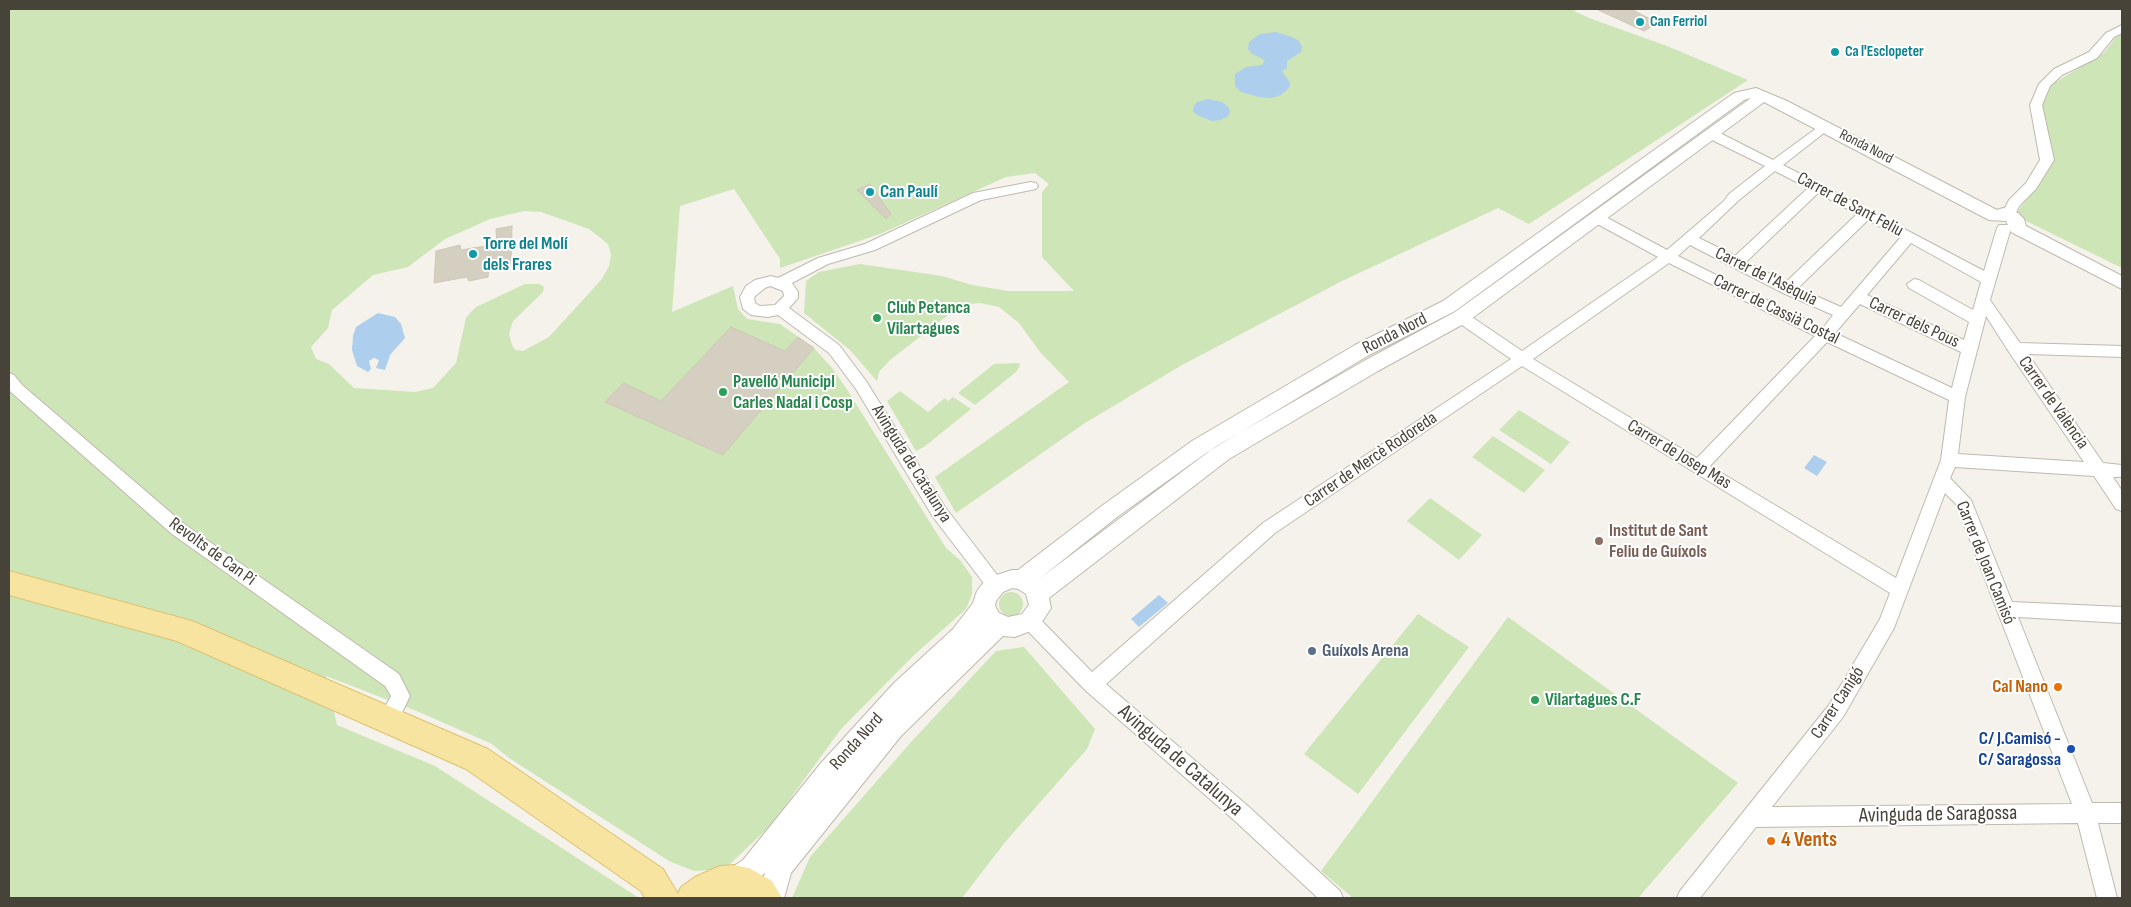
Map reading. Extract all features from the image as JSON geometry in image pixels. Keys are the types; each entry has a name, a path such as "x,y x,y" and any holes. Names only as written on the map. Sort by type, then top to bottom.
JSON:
{"main road":[{"path":"9,583 182,630 477,759 657,889 711,889 749,884 766,898"}],"street":[{"path":"1941,480 1948,460 1957,397 1969,349 2006,222 2014,203 2031,186 2048,160 2036,105 2045,84 2058,72 2093,55 2110,34 2122,28"},
{"name":"Ronda Nord","path":"1022,580 1199,447 1362,350 1449,306 1695,126 1739,96 1762,96 1782,104 2122,283"},
{"name":"Ronda Nord","path":"1038,594 1222,454 1371,366 1461,317 1762,96"},
{"path":"1668,257 1773,165 1825,126"},
{"name":"Carrer de Sant Feliu","path":"1711,134 1817,187 1988,279"},
{"path":"781,283 823,261 870,247 978,196 1031,186"},
{"path":"1736,263 1817,187"},
{"path":"1788,289 1866,214"},
{"name":"Carrer de Cassià Costal","path":"1597,218 1668,257 1825,335 1957,397"},
{"path":"1699,467 1825,335 1909,236"},
{"name":"Carrer de l'Asèquia","path":"1689,238 1788,289 1844,314"},
{"name":"Carrer de Mercè Rodoreda","path":"1092,684 1269,528 1522,359 1668,257"},
{"path":"781,283 788,287 791,298 780,309 768,312 756,311 748,305 747,297 751,290 760,284 781,283"},
{"path":"1914,284 1978,320"},
{"name":"Carrer dels Pous","path":"1859,297 1969,349"},
{"name":"Carrer de València","path":"1984,302 2122,504"},
{"name":"Avinguda de Catalunya","path":"780,309 834,348 862,386 939,512 995,585"},
{"name":"Carrer de Josep Mas","path":"1461,317 1522,359 1900,590"},
{"path":"2014,348 2122,351"},
{"name":"Revolts de Can Pi","path":"9,378 17,389 178,529 392,680 401,696 388,721"},
{"path":"1948,460 2122,472"},
{"name":"Carrer Canigó","path":"1688,898 1836,711 1888,622 1941,480"},
{"name":"Carrer de Joan Camisó","path":"1941,480 1964,500 2004,609 2086,814 2107,898"},
{"path":"991,616 1015,627 1030,622 1040,608 1038,594 1034,588 1022,580 1003,580 995,585"},
{"name":"Ronda Nord","path":"771,898 780,866 893,728 966,659 991,616 985,598 995,585"},
{"path":"2004,609 2122,615"},
{"name":"Ronda Nord","path":"711,889 752,869 830,771 902,691 961,636 991,616"},
{"name":"Avinguda de Catalunya","path":"1030,622 1092,684 1242,814 1333,898"},
{"name":"Avinguda de Saragossa","path":"1754,817 2122,813"}],"green space":[{"path":"9,9 1578,9 1574,11 1667,46 1748,80 1529,224 1498,208 1342,281 1182,365 1085,423 956,513 935,477 1069,382 1040,352 1019,323 999,307 980,303 969,304 952,312 890,360 879,372 877,381 850,350 804,313 806,281 819,272 860,264 942,276 972,285 1008,291 1074,291 1042,257 1042,192 1049,184 1035,173 1006,177 880,234 780,268 780,259 734,189 680,206 672,312 733,286 738,309 747,319 780,324 814,348 832,368 848,391 946,548 960,560 972,577 972,594 966,609 914,655 841,729 771,825 730,864 712,870 694,871 669,861 509,758 492,744 419,712 326,676 337,725 435,766 639,898 9,898","holes":["524,211 541,212 589,229 608,244 611,255 609,266 602,279 549,337 523,351 515,350 512,345 509,334 513,321 543,292 544,287 539,284 525,284 476,307 470,313 466,318 456,363 433,388 415,392 354,388 329,364 316,359 311,347 328,328 332,310 373,275 408,267 445,239 490,219"]},
{"path":"2122,34 2122,268 2020,218 2018,211 2052,165 2050,139 2042,111 2041,98 2054,83 2104,53 2116,37"},
{"path":"1019,363 1020,366 1016,372 975,405 958,393 994,364"},
{"path":"900,391 928,412 945,398 948,401 953,397 971,409 924,447 916,451 887,401"},
{"path":"1519,410 1570,442 1551,464 1499,430"},
{"path":"1493,436 1545,470 1524,493 1472,457"},
{"path":"1430,498 1482,535 1459,560 1407,521"},
{"path":"1011,592 1020,595 1023,604 1020,613 1011,616 1002,613 999,604 1002,595"},
{"path":"1418,614 1469,647 1358,794 1304,754"},
{"name":"Vilartagues C.F","path":"1508,617 1738,783 1638,898 1353,898 1321,871"},
{"path":"1024,647 1095,729 1087,749 1006,841 962,898 792,898 810,857 912,741 996,651"}],"water":[{"path":"1276,32 1299,41 1302,47 1301,52 1287,61 1287,68 1282,71 1290,83 1289,88 1281,95 1272,98 1241,92 1235,86 1235,74 1246,67 1262,65 1265,60 1252,54 1248,49 1249,42 1260,34"},
{"path":"1208,99 1222,102 1228,107 1230,111 1228,116 1221,120 1212,121 1197,115 1193,111 1194,106 1197,102"},
{"path":"378,313 395,317 401,324 405,338 390,355 385,370 376,368 379,360 374,358 369,361 371,369 368,372 357,366 352,350 353,336 356,327"},
{"path":"1814,455 1827,462 1817,476 1804,468"},
{"path":"1159,595 1168,603 1139,627 1131,619"}],"building":[{"name":"Can Ferriol","path":"1596,9 1631,9 1658,23 1644,31"},
{"path":"870,184 891,214 886,219 857,190"},
{"name":"Torre del Molí dels Frares","path":"512,226 511,264 489,268 488,277 469,281 467,277 434,283 436,251 460,245 461,250 497,244 496,229"},
{"name":"Pavelló Municipl Carles Nadal i Cosp","path":"731,327 785,351 798,337 814,348 723,455 605,402 624,383 661,401"}],"place":[{"name":"Can Ferriol","path":"1640,22"},
{"name":"Ca l'Esclopeter","path":"1835,52"},
{"name":"Can Paulí","path":"870,192"},
{"name":"Torre del Molí dels Frares","path":"473,254"},
{"name":"Club Petanca Vilartagues","path":"877,318"},
{"name":"Pavelló Municipl Carles Nadal i Cosp","path":"723,392"},
{"name":"Institut de Sant Feliu de Guíxols","path":"1599,541"},
{"name":"Guíxols Arena","path":"1312,651"},
{"name":"Cal Nano","path":"2058,687"},
{"name":"Vilartagues C.F","path":"1535,700"},
{"name":"C/ J.Camisó - C/ Saragossa","path":"2071,749"},
{"name":"4 Vents","path":"1771,841"}]}
